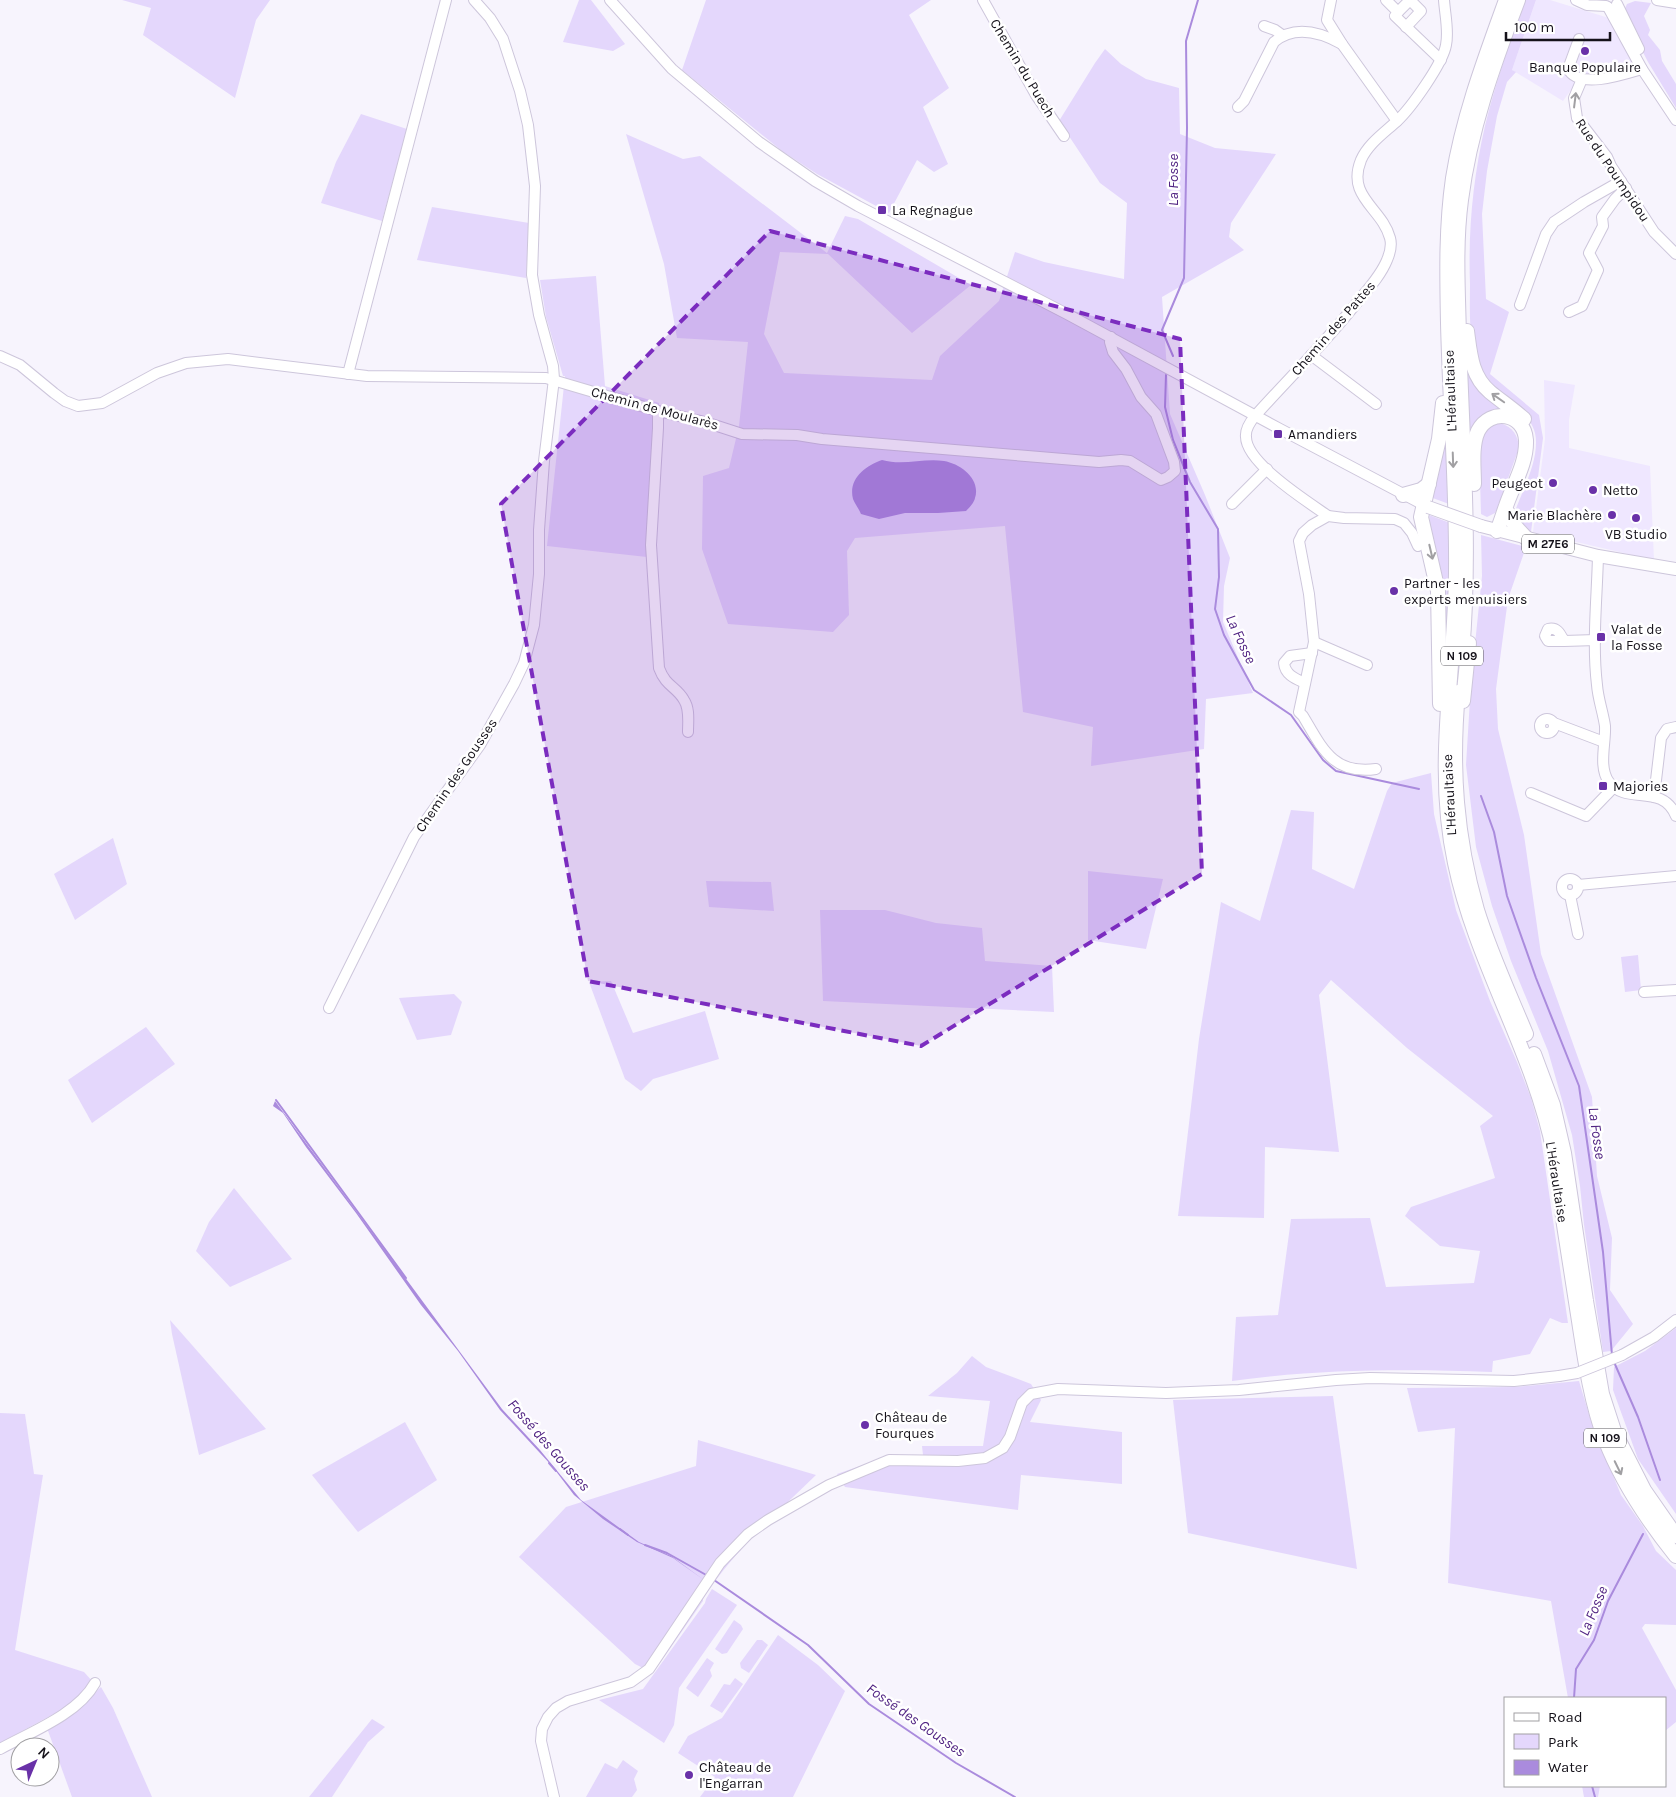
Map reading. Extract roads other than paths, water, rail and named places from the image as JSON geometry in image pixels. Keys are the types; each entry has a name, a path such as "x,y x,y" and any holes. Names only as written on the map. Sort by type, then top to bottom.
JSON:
{"highway":[{"name":"L'Héraultaise","path":"1506,0 1480,74 1460,141 1450,200 1446,276 1456,522 1456,576 1454,630 1446,729 1449,822 1454,862 1468,916 1542,1073 1558,1124 1566,1163 1587,1310 1602,1394 1614,1431 1639,1482 1663,1520 1676,1536"},
{"name":"L'Héraultaise","path":"1518,0 1479,110 1466,164 1458,228 1458,292 1466,539 1464,630 1457,703 1455,779 1457,817 1464,860 1478,911 1502,988 1544,1109 1555,1156 1584,1358 1604,1437 1616,1466 1647,1520 1676,1556"},
{"path":"1479,110 1464,200 1464,314 1470,355 1478,378 1490,392 1524,419 1532,438 1530,458 1508,510 1491,529"},
{"path":"1446,276 1443,410 1426,506 1421,517 1438,591 1440,753 1444,822 1450,862 1465,917 1502,988"},
{"path":"1502,988 1478,899 1466,832 1460,772 1463,695 1474,583 1475,442 1479,430 1485,422 1492,417 1500,415 1510,417 1520,424 1524,430 1526,441 1508,510 1515,526 1526,538"},
{"path":"1403,495 1421,490 1429,484"}],"main road":[{"name":"M 27E6","path":"1426,506 1491,529 1598,556"},
{"path":"1598,556 1676,569"}],"street":[{"path":"348,374 446,0"},
{"name":"Chemin des Gousses","path":"329,1008 414,837 480,745 514,684 524,663 534,625 539,574 542,480 554,380 550,353 536,301 532,275 535,206 534,170 528,125 520,91 503,39 490,18 474,0"},
{"name":"M 27E6","path":"610,0 672,69 759,142 788,163 858,206 1112,337 1254,416 1426,506"},
{"name":"Chemin du Puech","path":"983,0 1027,79 1064,136"},
{"path":"1331,0 1327,20 1397,121"},
{"path":"1386,0 1398,12"},
{"path":"1406,27 1421,11 1410,0 1395,16 1406,27 1441,60"},
{"name":"Chemin des Pattes","path":"1254,416 1352,309 1378,276 1387,259 1390,239 1386,228 1362,196 1358,179 1359,166 1366,152 1402,116 1441,60 1446,44 1444,0"},
{"path":"1576,0 1587,5 1606,3"},
{"path":"1657,0 1676,3"},
{"path":"1606,3 1642,70 1676,120"},
{"path":"1606,3 1642,55 1676,112"},
{"path":"1264,26 1275,30 1282,36"},
{"path":"1238,107 1244,101 1274,42 1282,36 1303,31 1330,38 1342,44"},
{"path":"1579,39 1568,69 1571,73 1582,79 1610,78 1642,70"},
{"name":"Rue du Poumpidou","path":"1582,79 1574,98 1577,118 1607,157 1609,164 1654,232 1676,254"},
{"path":"1520,304 1546,234 1552,224 1584,202 1624,185"},
{"path":"1569,312 1582,306 1598,270 1588,253 1603,226 1602,217 1624,185"},
{"name":"Chemin de Moularès","path":"0,356 20,365 65,401 78,406 102,403 157,373 186,363 228,359 348,374 546,378 658,411 746,434 797,435 822,439 1099,462 1126,460 1161,480 1165,480 1174,471 1174,462 1168,443 1154,411 1141,397 1126,369 1113,352 1110,342 1112,337"},
{"path":"1310,355 1376,404"},
{"path":"658,411 651,545 659,668 665,680 684,700 688,713 688,732"},
{"path":"1254,416 1246,429 1245,438 1249,449 1266,469 1298,495 1328,516 1395,519 1408,528 1418,546"},
{"path":"1232,504 1266,469"},
{"path":"1328,516 1312,525 1303,533 1299,541 1309,594 1314,642 1299,712 1327,755 1342,766 1352,769 1376,769"},
{"path":"1598,556 1597,686 1605,728 1605,770 1609,782 1614,787 1622,792 1664,800 1672,806 1676,816"},
{"path":"1564,641 1596,640"},
{"path":"1314,642 1367,665"},
{"path":"1305,683 1287,672 1284,669 1284,663 1290,656 1312,653"},
{"path":"1554,723 1604,742"},
{"path":"1654,797 1661,738 1667,729 1676,727"},
{"path":"1531,794 1586,816 1614,787"},
{"path":"1578,934 1570,895 1562,889 1565,881 1572,879 1578,885 1676,876"},
{"path":"1644,992 1676,990"},
{"path":"554,1797 541,1741 542,1729 548,1717 556,1708 568,1702 632,1682 645,1672 658,1657 720,1563 748,1534 828,1485 889,1460 958,1461 986,1458 1003,1448 1010,1436 1022,1403 1031,1394 1058,1389 1166,1392 1239,1390 1370,1378 1514,1381 1559,1376 1577,1373 1622,1356 1654,1337 1676,1320"},
{"path":"0,1749 64,1714 88,1695 95,1682"}],"water":[{"path":"882,460 898,462 936,460 957,465 968,474 975,485 974,500 966,511 905,513 879,519 861,514 853,499 852,492 855,479 864,470"},
{"path":"275,1101 502,1409 540,1450 581,1500 639,1542 671,1556 704,1580 673,1558 637,1542 603,1519 574,1495 552,1466 500,1410 458,1351 421,1305 283,1113 273,1106"}],"waterway":[{"name":"La Fosse","path":"1173,356 1162,330 1184,278 1187,128 1186,41 1198,0"},
{"name":"La Fosse","path":"1166,375 1165,407 1173,440 1190,482 1218,529 1219,577 1215,609 1224,635 1254,690 1291,715 1323,760 1336,771 1419,789"},
{"name":"La Fosse","path":"1481,796 1494,832 1507,896 1536,978 1579,1086 1603,1252 1612,1355"},
{"name":"Fossé des Gousses","path":"276,1100 406,1278"},
{"name":"La Fosse","path":"1614,1362 1638,1417 1660,1480"},
{"name":"Fossé des Gousses","path":"549,1463 556,1471"},
{"name":"Fossé des Gousses","path":"620,1529 628,1535"},
{"name":"La Fosse","path":"1574,1697 1576,1669 1594,1640 1608,1601 1643,1534"},
{"name":"Fossé des Gousses","path":"645,1545 667,1553 708,1576"},
{"name":"Fossé des Gousses","path":"714,1580 808,1645 869,1704 956,1763 1015,1797"},
{"name":"La Fosse","path":"1592,1787 1595,1797"}],"place":[{"name":"Banque Populaire","path":"1585,51"},
{"name":"La Regnague","path":"882,210"},
{"name":"Amandiers","path":"1278,434"},
{"name":"Peugeot","path":"1553,483"},
{"name":"Netto","path":"1593,490"},
{"name":"Marie Blachère","path":"1612,515"},
{"name":"VB Studio","path":"1636,518"},
{"name":"Partner - les experts menuisiers","path":"1394,591"},
{"name":"Valat de la Fosse","path":"1601,637"},
{"name":"Majories","path":"1603,786"},
{"name":"Château de Fourques","path":"865,1425"},
{"name":"Château de l'Engarran","path":"689,1775"}]}
